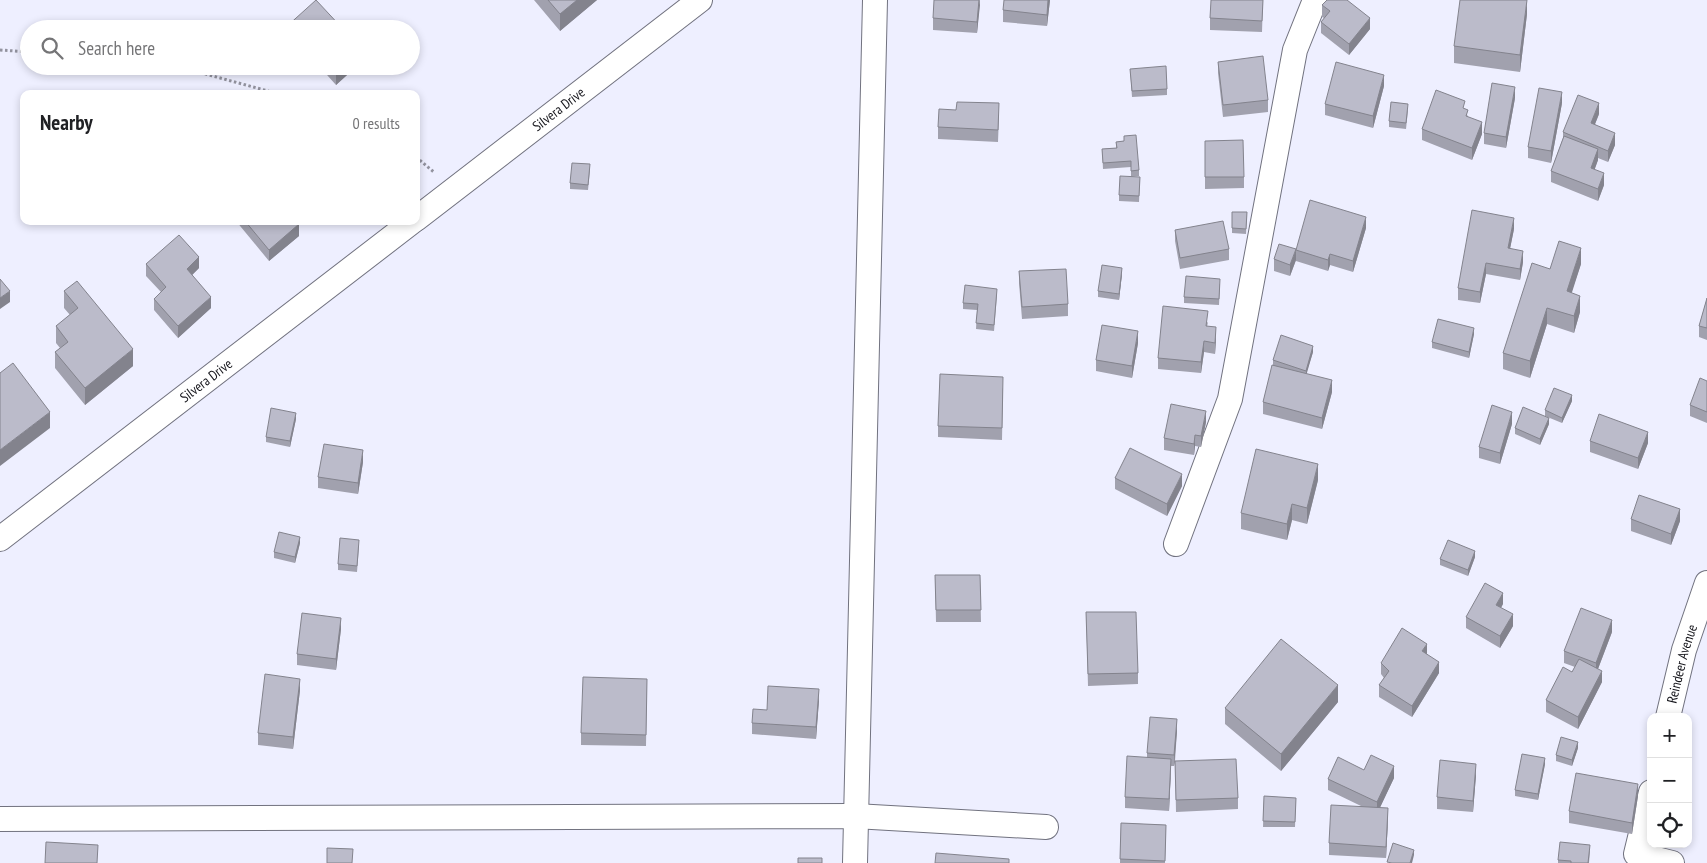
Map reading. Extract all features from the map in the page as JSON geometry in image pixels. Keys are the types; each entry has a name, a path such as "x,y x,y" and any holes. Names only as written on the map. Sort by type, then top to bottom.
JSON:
{"street":[{"name":"Silvera Drive","path":"420,216 700,0"},
{"path":"855,863 875,0"},
{"path":"1176,544 1230,398 1296,50 1315,0"},
{"name":"Silvera Drive","path":"0,539 408,225"},
{"name":"Reindeer Avenue","path":"1669,713 1684,650 1707,583"},
{"path":"1648,803 1636,858 1672,863"},
{"path":"0,820 855,816 1046,827"}],"path":[{"path":"0,50 20,51"},
{"path":"209,75 265,90"}],"building":[{"path":"316,0 335,20 294,20"},
{"path":"548,0 577,0 560,14"},
{"path":"934,0 979,0 977,22 933,18"},
{"path":"1004,0 1048,0 1047,15 1003,10"},
{"path":"1211,0 1263,0 1262,21 1210,18"},
{"path":"1327,0 1347,0 1370,18 1349,44 1321,22 1330,11 1322,5"},
{"path":"1460,0 1527,0 1520,55 1454,46"},
{"path":"1263,56 1268,100 1223,105 1218,62"},
{"path":"1336,62 1384,75 1373,116 1325,104"},
{"path":"1166,66 1167,89 1132,91 1130,69"},
{"path":"1492,83 1515,87 1506,137 1484,133"},
{"path":"1539,88 1562,92 1551,151 1528,147"},
{"path":"1436,90 1465,101 1463,108 1468,110 1466,116 1482,122 1472,148 1422,129"},
{"path":"1578,95 1599,103 1591,123 1615,133 1608,151 1563,132"},
{"path":"957,102 999,103 998,130 938,127 939,109 956,110"},
{"path":"1391,102 1408,104 1406,123 1389,121"},
{"path":"1136,135 1139,170 1131,171 1131,161 1103,163 1102,149 1117,148 1116,142 1124,141 1124,136"},
{"path":"1564,136 1598,149 1591,168 1604,173 1598,189 1551,171"},
{"path":"1243,140 1244,177 1205,177 1205,141"},
{"path":"572,163 590,164 588,185 570,183"},
{"path":"1120,176 1140,177 1139,196 1119,195"},
{"path":"1310,200 1366,217 1353,261 1330,254 1328,260 1296,250"},
{"path":"1472,210 1514,218 1508,248 1523,251 1520,269 1486,263 1480,292 1458,288"},
{"path":"1232,212 1247,212 1246,229 1232,228"},
{"path":"1223,221 1229,249 1180,258 1175,230"},
{"path":"248,225 298,225 269,250"},
{"path":"179,235 199,257 187,269 211,297 178,326 154,299 166,287 146,264"},
{"path":"1559,241 1581,248 1567,291 1580,296 1574,316 1547,308 1530,361 1503,353 1532,263 1550,269"},
{"path":"1279,244 1296,249 1290,265 1274,259"},
{"path":"1102,265 1122,268 1119,294 1098,291"},
{"path":"1066,269 1068,304 1022,307 1019,271"},
{"path":"1186,276 1220,279 1219,299 1184,297"},
{"path":"0,279 10,291 0,298"},
{"path":"77,281 133,349 85,388 55,352 68,342 56,326 78,308 64,291"},
{"path":"965,285 997,289 994,325 976,323 978,304 963,303"},
{"path":"1707,298 1707,328 1699,326"},
{"path":"1163,306 1208,311 1206,326 1216,327 1215,343 1204,341 1201,362 1158,358"},
{"path":"1438,319 1474,328 1469,352 1432,342"},
{"path":"1102,325 1138,331 1132,366 1096,360"},
{"path":"1281,335 1313,346 1306,371 1273,360"},
{"path":"13,363 50,412 0,450 0,373"},
{"path":"1272,365 1332,380 1322,418 1263,402"},
{"path":"940,374 1003,377 1002,428 938,426"},
{"path":"1700,378 1707,381 1707,412 1690,405"},
{"path":"1554,388 1572,395 1562,418 1545,410"},
{"path":"1171,404 1206,411 1201,436 1195,435 1194,444 1164,438"},
{"path":"1492,405 1512,412 1500,453 1479,447"},
{"path":"1523,407 1549,418 1540,439 1515,428"},
{"path":"271,408 296,413 290,441 266,437"},
{"path":"1599,414 1648,432 1638,458 1590,441"},
{"path":"324,444 363,450 358,483 318,477"},
{"path":"1130,448 1182,474 1167,504 1115,478"},
{"path":"1256,449 1318,464 1307,508 1292,504 1287,524 1241,513"},
{"path":"1639,495 1680,509 1671,534 1631,519"},
{"path":"279,532 300,537 295,557 274,552"},
{"path":"340,538 359,540 357,566 338,564"},
{"path":"1448,540 1475,551 1468,570 1440,559"},
{"path":"935,575 980,575 981,610 936,610"},
{"path":"1485,583 1503,593 1496,605 1513,614 1500,636 1466,617"},
{"path":"1581,608 1612,620 1596,663 1564,651"},
{"path":"1086,612 1136,612 1138,673 1088,674"},
{"path":"302,613 341,618 336,659 297,654"},
{"path":"1402,628 1427,644 1422,651 1439,662 1412,706 1379,685 1389,671 1381,663"},
{"path":"1281,639 1338,685 1281,754 1225,708"},
{"path":"1579,659 1602,671 1578,717 1546,700 1563,667 1572,672"},
{"path":"265,674 300,679 293,737 258,733"},
{"path":"583,677 647,679 646,735 581,733"},
{"path":"768,686 819,689 816,727 752,723 753,709 767,710"},
{"path":"1150,717 1177,719 1174,755 1147,753"},
{"path":"1561,737 1578,742 1572,760 1556,755"},
{"path":"1522,754 1545,758 1538,794 1515,790"},
{"path":"1371,755 1394,766 1377,802 1328,779 1338,757 1364,770"},
{"path":"1127,756 1171,759 1169,799 1125,797"},
{"path":"1236,759 1238,798 1176,800 1175,761"},
{"path":"1440,760 1476,764 1473,801 1437,797"},
{"path":"1576,773 1638,784 1632,823 1569,811"},
{"path":"1264,796 1296,798 1295,822 1263,821"},
{"path":"1331,805 1388,808 1386,847 1329,843"},
{"path":"1121,823 1166,825 1165,861 1120,859"},
{"path":"46,842 98,845 97,863 45,863"},
{"path":"1560,842 1590,845 1588,863 1571,863 1571,861 1558,860"},
{"path":"1393,843 1414,850 1410,863 1387,862"},
{"path":"327,848 353,849 352,863 327,863"},
{"path":"936,853 1009,859 1009,863 935,863"},
{"path":"798,858 822,858 822,863 798,863"}]}
